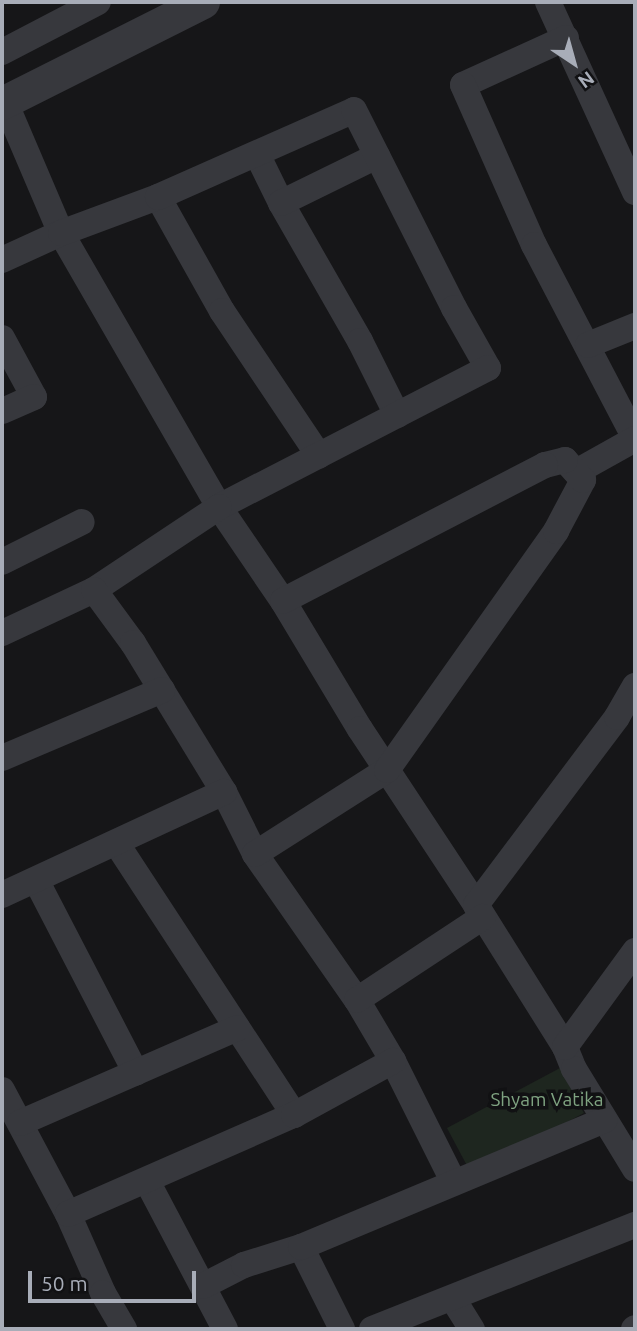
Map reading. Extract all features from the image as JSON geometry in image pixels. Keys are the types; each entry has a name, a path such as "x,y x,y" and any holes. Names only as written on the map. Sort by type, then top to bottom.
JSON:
{"street":[{"path":"2,52 98,2"},
{"path":"203,2 3,102 61,233 219,507 283,601 387,770 480,911 565,1047 574,1069 635,1169"},
{"path":"548,2 635,192"},
{"path":"566,38 463,85 534,245 589,345 589,355 635,439 576,472"},
{"path":"2,260 61,233 158,197 354,110 488,368 219,507 94,590 2,633"},
{"path":"257,154 281,203 360,341 397,415"},
{"path":"281,203 377,156"},
{"path":"158,197 222,311 319,456"},
{"path":"589,345 635,326"},
{"path":"2,338 34,397 2,411"},
{"path":"255,855 387,770 556,531 583,480 565,460 545,465 283,601"},
{"path":"2,562 82,522"},
{"path":"94,590 162,690 224,792 255,855 357,1000 393,1061 454,1184"},
{"path":"357,1000 480,911 617,717 635,686"},
{"path":"2,758 162,690"},
{"path":"2,895 117,844 224,792"},
{"path":"117,844 294,1115"},
{"path":"36,880 136,1073"},
{"path":"565,1047 635,951"},
{"path":"20,1123 237,1028"},
{"path":"68,1214 294,1115 393,1061"},
{"path":"2,1090 68,1214 103,1293 124,1329"},
{"path":"203,1286 244,1265 301,1247 605,1120"},
{"path":"147,1181 225,1329"},
{"path":"372,1329 635,1225"},
{"path":"301,1247 342,1329"},
{"path":"453,1299 471,1329"}],"green space":[{"name":"Shyam Vatika","path":"560,1068 584,1113 471,1173 447,1128"}]}
